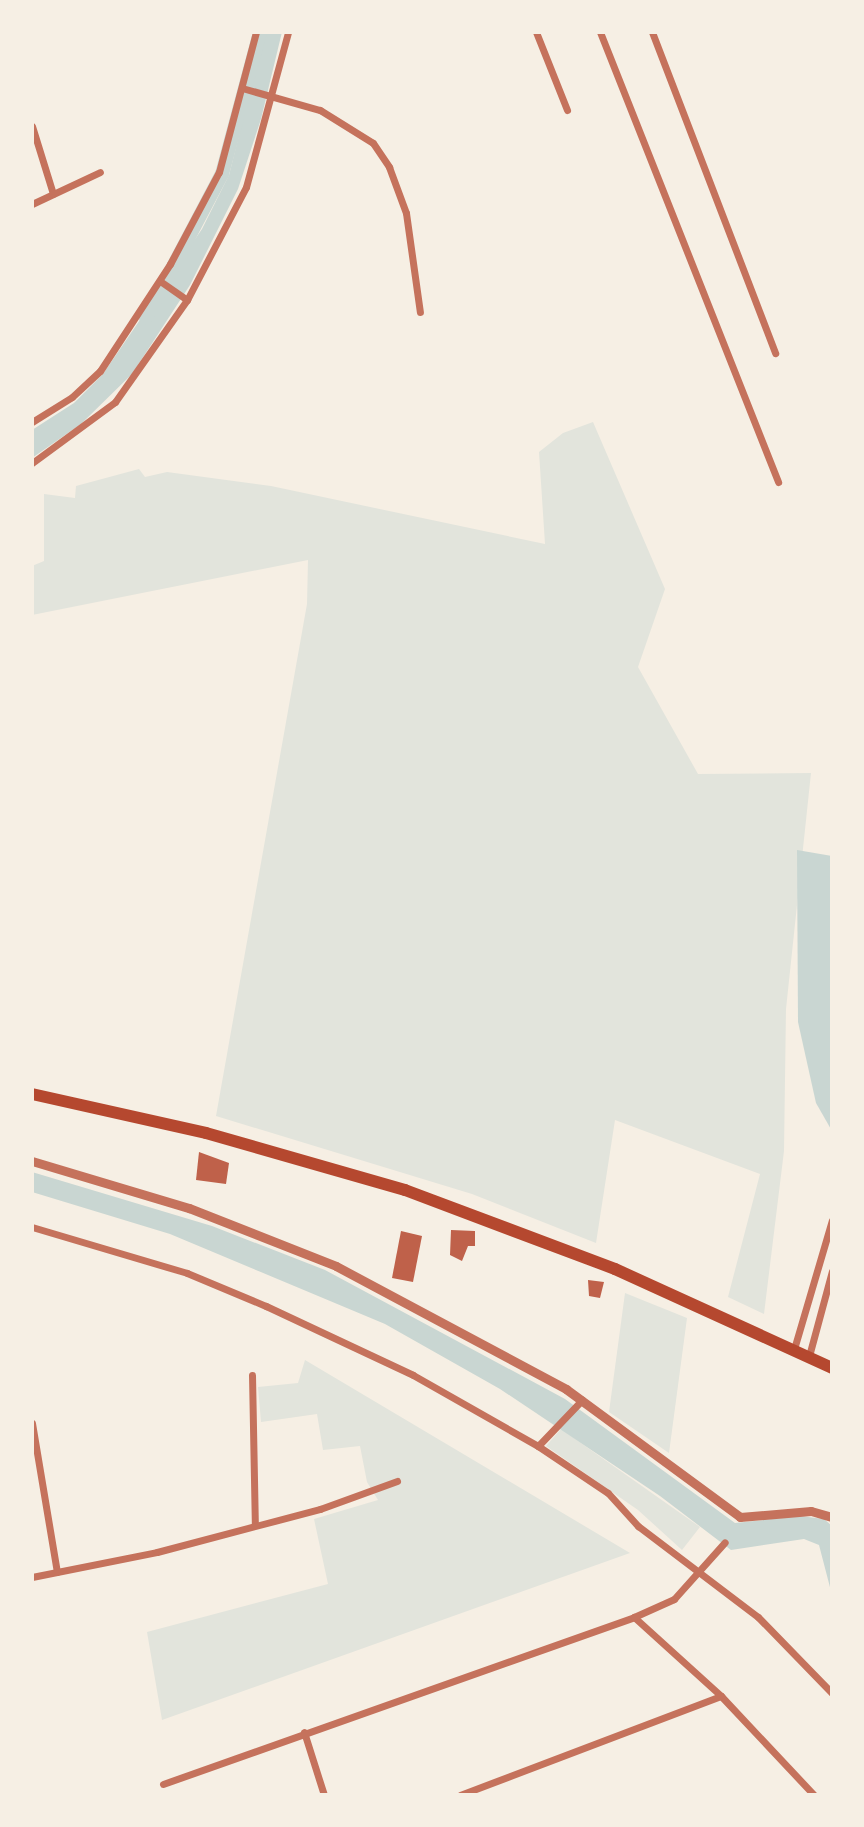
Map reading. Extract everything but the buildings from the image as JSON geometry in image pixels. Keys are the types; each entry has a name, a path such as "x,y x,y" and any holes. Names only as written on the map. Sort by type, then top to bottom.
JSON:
{"highway":[{"path":"32,1094 206,1133 405,1190 615,1269 832,1368"}],"street":[{"path":"32,422 72,397 100,371 163,284 219,172 256,32"},
{"path":"32,463 115,402 185,298 246,187 288,32"},
{"path":"536,32 567,110"},
{"path":"600,32 778,482"},
{"path":"652,32 775,353"},
{"path":"242,88 270,95 354,127 389,167 406,213 420,312"},
{"path":"32,126 53,194"},
{"path":"32,204 100,172"},
{"path":"163,284 185,298"},
{"path":"32,1161 189,1208 336,1266 578,1403 740,1517 811,1511 832,1517"},
{"path":"794,1349 832,1220"},
{"path":"32,1227 135,1255 266,1306 413,1375 538,1446 608,1493 638,1526 758,1617 832,1693"},
{"path":"809,1356 832,1271"},
{"path":"252,1375 255,1525"},
{"path":"538,1446 578,1403"},
{"path":"32,1423 57,1572"},
{"path":"32,1577 255,1525 397,1481"},
{"path":"163,1784 634,1617 674,1599 700,1574 725,1542"},
{"path":"634,1617 721,1696 814,1795"},
{"path":"460,1795 721,1696"},
{"path":"304,1732 324,1795"}],"shaded area":[{"path":"265,32 282,32 261,119 238,189 190,285 132,374 81,424 32,458 32,430 74,403 103,374 202,229 229,175"},
{"path":"593,422 665,589 638,667 698,774 811,773 786,1009 784,1151 764,1314 728,1297 760,1174 615,1120 596,1243 472,1194 216,1116 307,604 308,560 32,615 32,566 44,561 44,494 75,498 76,486 139,469 145,477 167,472 271,486 545,544 539,452 563,433"},
{"path":"797,850 832,856 832,1131 816,1103 798,1022"},
{"path":"32,1172 212,1226 325,1270 565,1399 735,1523 800,1516 824,1519 832,1526 832,1595 819,1545 804,1539 731,1550 660,1496 500,1389 385,1324 170,1234 32,1192"},
{"path":"625,1293 687,1318 669,1453 609,1412"},
{"path":"305,1360 630,1553 162,1720 147,1632 328,1584 314,1519 378,1500 367,1482 360,1446 323,1450 317,1414 261,1422 258,1387 298,1383"},
{"path":"561,1429 700,1527 682,1550 638,1510 546,1446"}],"waterway":[{"path":"146,318 222,174 260,32"}]}
